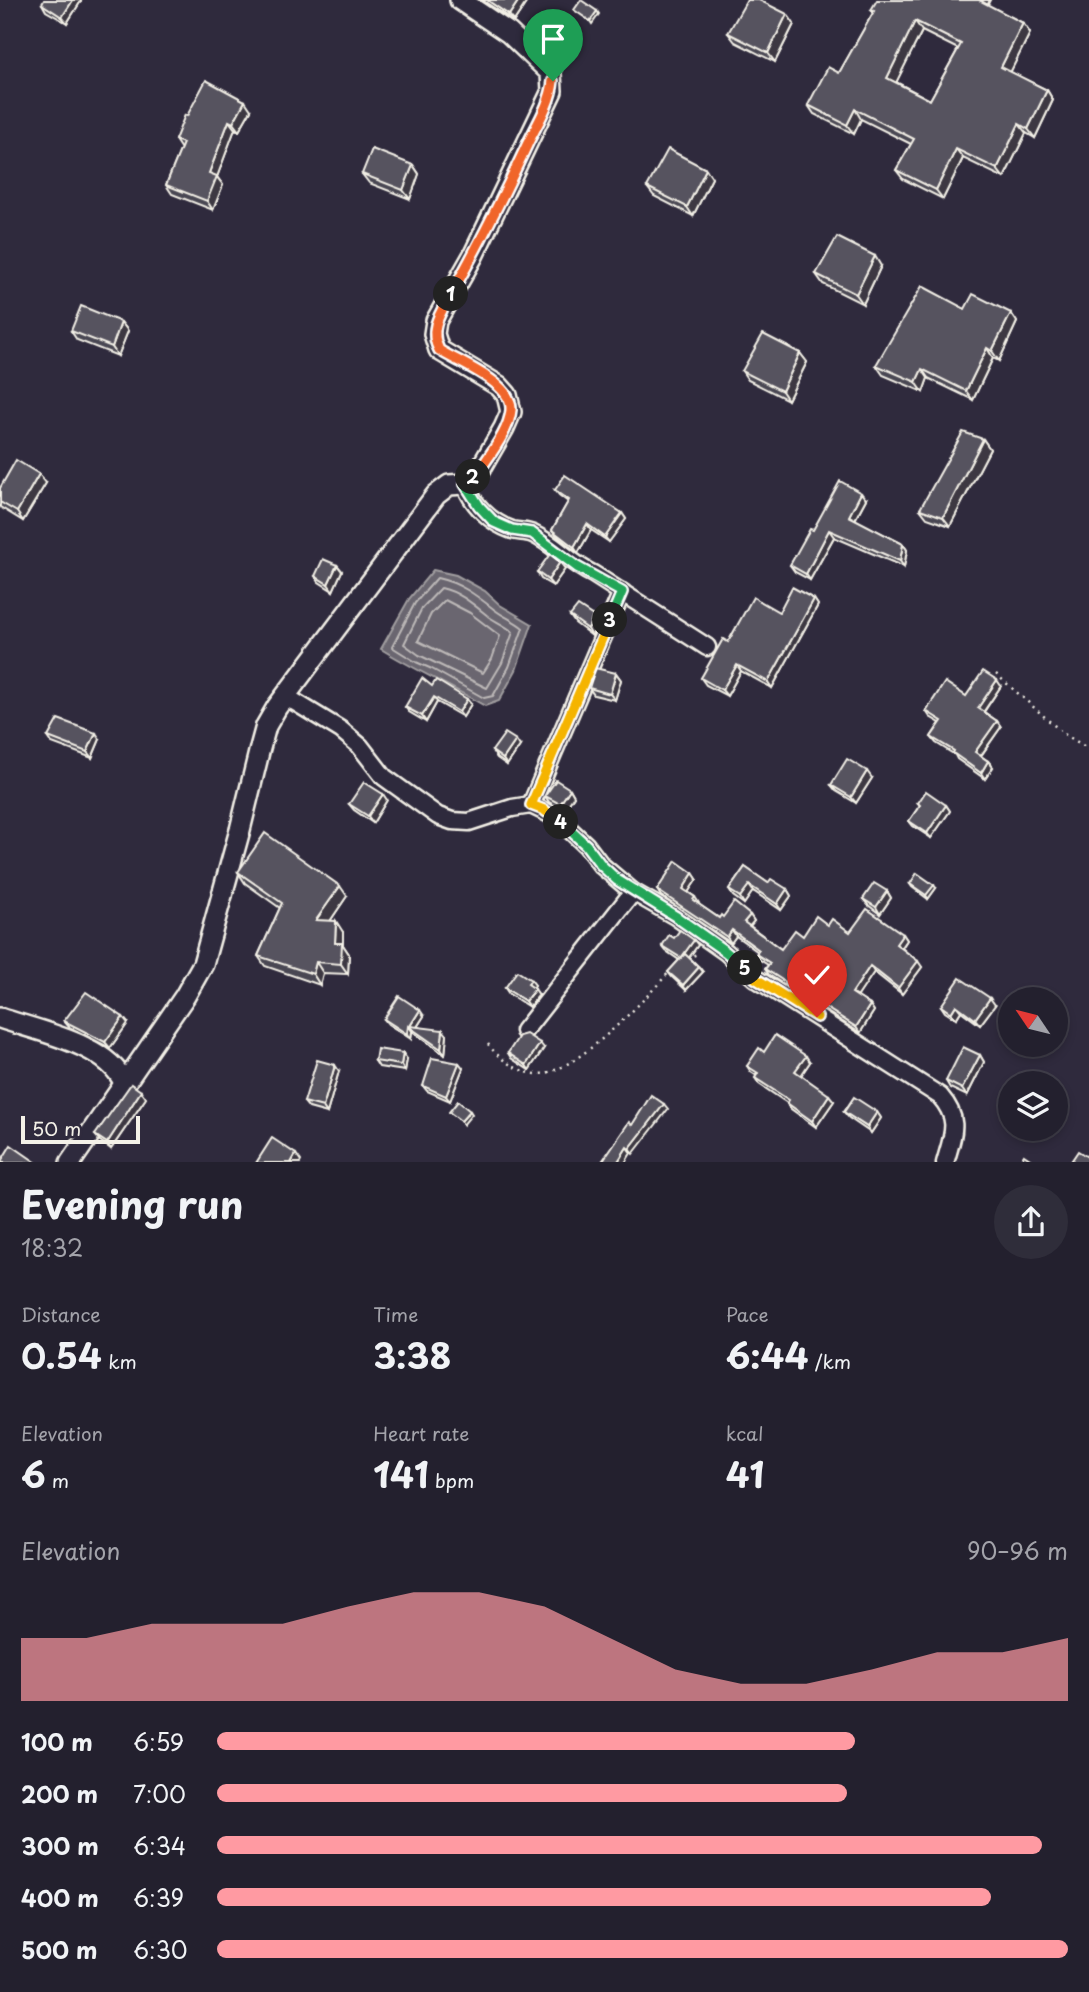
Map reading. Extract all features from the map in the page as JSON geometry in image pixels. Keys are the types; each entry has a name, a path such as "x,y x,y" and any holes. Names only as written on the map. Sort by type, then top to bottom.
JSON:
{"street":[{"path":"72,1162 185,996 203,964 266,726 283,698 436,495 449,485 465,484 478,473 505,428 511,412 507,395 491,380 439,350 434,334 436,321 494,214 552,91 553,81 551,73 509,33 460,0"},
{"path":"465,484 479,506 494,522 512,530 532,533 577,567 622,592 707,647"},
{"path":"531,805 622,592"},
{"path":"283,698 304,707 341,730 360,746 384,777 439,816 452,821 469,822 512,808 531,805 556,817 586,845 601,865 633,891 675,916 726,952 755,978 940,1096 950,1108 954,1119 954,1130 945,1162"},
{"path":"523,1031 633,891"},
{"path":"0,1018 89,1049 112,1065 120,1073 124,1083"}],"path":[{"path":"996,674 1063,734 1089,749"},
{"path":"684,960 699,953"},
{"path":"488,1044 502,1060 519,1069 538,1074 563,1066 596,1045 676,964"}],"water":[{"path":"433,570 456,575 485,591 500,605 532,624 516,670 499,701 485,706 381,649 409,599"}],"building":[{"path":"44,0 73,0 62,17 42,4"},
{"path":"487,0 519,0 509,15"},
{"path":"581,0 597,11 590,21 574,10"},
{"path":"747,0 759,0 787,14 768,53 728,33"},
{"path":"877,0 979,0 1023,23 1001,67 1047,90 1028,129 1019,124 997,169 956,149 936,190 896,170 914,139 855,109 847,125 808,105 828,67 839,73 874,11 871,10","holes":["915,21 961,44 930,100 887,78"]},
{"path":"206,80 245,101 233,123 229,121 209,173 217,176 207,201 166,185 183,143 175,140 185,115 187,116"},
{"path":"372,149 413,165 403,190 362,174"},
{"path":"668,149 706,169 687,207 647,187"},
{"path":"837,237 875,256 856,294 816,274"},
{"path":"922,286 965,309 973,294 1011,313 992,351 987,348 966,391 922,369 916,382 876,365"},
{"path":"81,306 121,322 112,347 71,331"},
{"path":"763,334 800,353 782,391 742,371"},
{"path":"963,432 983,439 943,517 920,509"},
{"path":"16,460 39,474 17,512 0,502 0,488"},
{"path":"565,475 622,513 605,537 587,524 574,547 552,530 569,500 555,490"},
{"path":"840,481 861,493 849,516 903,544 900,561 829,530 806,574 790,565"},
{"path":"550,554 560,562 548,580 537,572"},
{"path":"323,559 337,565 328,584 315,576"},
{"path":"792,587 814,599 768,682 737,665 722,690 701,678 723,639 728,642 753,597 779,612"},
{"path":"578,606 593,616 588,629 570,616"},
{"path":"595,668 616,673 610,694 589,688"},
{"path":"983,671 997,680 978,708 997,721 975,752 988,761 981,773 931,737 942,721 926,711 945,682 966,696"},
{"path":"422,678 432,686 436,680 467,699 459,712 434,697 422,716 405,707"},
{"path":"58,719 96,733 87,752 48,737"},
{"path":"505,733 516,740 503,759 492,751"},
{"path":"847,759 867,771 851,797 831,785"},
{"path":"556,780 570,789 560,804 545,796"},
{"path":"364,782 383,794 368,816 349,804"},
{"path":"926,791 946,805 927,833 909,821"},
{"path":"265,833 340,886 316,920 336,921 335,943 342,943 341,964 316,962 313,974 258,956 282,903 238,872"},
{"path":"676,861 693,873 683,889 695,897 693,900 719,918 721,915 723,917 734,902 750,915 744,922 781,949 795,930 803,936 816,916 828,925 832,919 850,932 867,909 903,934 896,944 918,961 898,988 870,966 852,993 870,1005 856,1027 765,969 770,963 756,954 759,950 732,930 727,937 657,890"},
{"path":"745,867 768,883 771,879 787,889 777,904 749,885 740,897 729,890"},
{"path":"917,873 934,885 926,895 910,884"},
{"path":"874,883 887,891 876,907 863,899"},
{"path":"680,930 694,940 681,958 662,946 669,935 674,938"},
{"path":"685,954 699,967 683,985 668,972"},
{"path":"517,971 531,980 528,984 535,989 525,1001 505,988"},
{"path":"960,978 990,998 975,1019 956,1005 951,1013 941,1006"},
{"path":"86,992 123,1017 105,1042 64,1021"},
{"path":"399,996 420,1010 410,1026 443,1030 441,1049 408,1026 407,1034 384,1019"},
{"path":"526,1034 540,1043 526,1065 508,1053 519,1036"},
{"path":"775,1035 806,1056 795,1071 829,1095 812,1121 787,1103 789,1100 755,1078 758,1073 747,1066 759,1048 764,1052"},
{"path":"963,1047 980,1055 962,1089 946,1081"},
{"path":"377,1049 403,1053 401,1065 375,1061"},
{"path":"432,1058 459,1063 446,1096 423,1086"},
{"path":"317,1060 335,1065 323,1107 304,1102"},
{"path":"131,1084 141,1091 107,1143 95,1135"},
{"path":"651,1095 664,1104 618,1162 602,1162 629,1122 632,1125"},
{"path":"854,1097 877,1112 867,1127 844,1112"},
{"path":"458,1101 470,1111 461,1121 449,1112"},
{"path":"272,1138 296,1154 292,1162 257,1162"},
{"path":"11,1145 36,1162 1,1162"},
{"path":"1078,1151 1089,1158 1088,1162 1071,1162"},
{"path":"1024,1155 1034,1162 1020,1162"}],"route":[{"path":"553,81 552,91 529,141 473,256 436,321 434,334 439,350 491,380 507,395 510,402 511,412 505,428 478,473 465,484 468,491 494,522 512,530 532,533 577,567 622,592 531,805 556,817 617,880 675,916 726,952 755,978 817,1017"}]}
